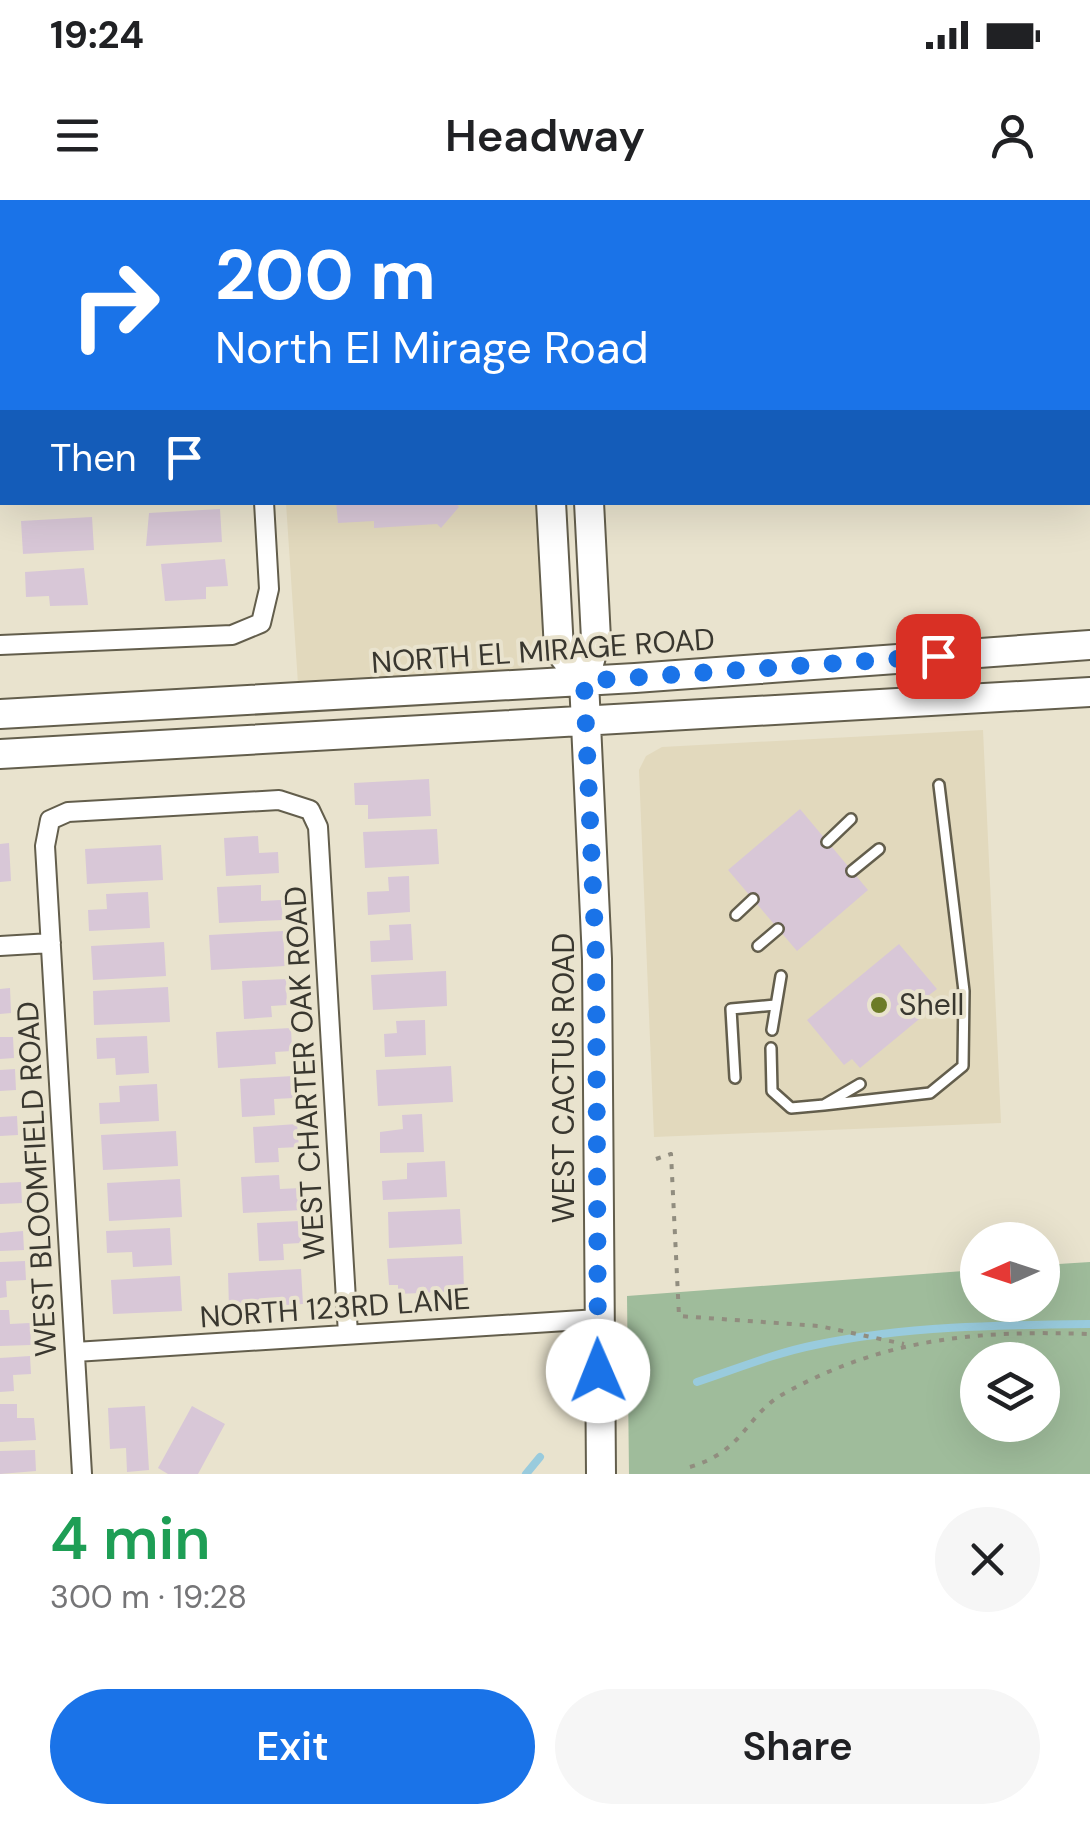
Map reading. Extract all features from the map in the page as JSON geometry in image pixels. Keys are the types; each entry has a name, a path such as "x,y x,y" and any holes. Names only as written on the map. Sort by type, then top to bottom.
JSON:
{"main road":[{"name":"WEST CACTUS ROAD","path":"551,505 559,650 584,681"},
{"name":"WEST CACTUS ROAD","path":"588,505 596,639 584,681 596,959 601,1462"},
{"name":"NORTH EL MIRAGE ROAD","path":"0,714 584,681 1090,645"},
{"path":"0,754 1090,692"}],"street":[{"path":"0,645 232,634 261,623 270,589 264,505"},
{"name":"WEST BLOOMFIELD ROAD","path":"82,1474 46,846 50,820 68,812 279,800 310,810"},
{"name":"WEST CHARTER OAK ROAD","path":"310,810 318,827 348,1334"},
{"path":"0,946 51,943"},
{"name":"NORTH 123RD LANE","path":"75,1352 598,1320"}],"lane":[{"path":"772,1048 772,1091 780,1103 791,1108 930,1093 963,1066 964,991 939,785"},
{"path":"828,842 850,819"},
{"path":"852,870 878,849"},
{"path":"736,915 753,899"},
{"path":"758,946 778,928"},
{"path":"772,1030 781,976"},
{"path":"947,1008 964,991"},
{"path":"735,1078 731,1009 775,1005"},
{"path":"824,1105 860,1084"}],"path":[{"path":"656,1160 671,1154 679,1316 819,1326 908,1345"},
{"path":"690,1467 715,1460 734,1445 781,1394 908,1345 962,1334 1090,1334"}],"shaded area":[{"path":"286,505 537,505 544,642 537,659 518,670 298,684"},
{"path":"983,730 1001,1123 654,1137 639,770 646,756 662,747"}],"green space":[{"path":"1090,1262 1090,1474 629,1474 627,1296 960,1271 960,1322 1060,1322 1060,1264"}],"building":[{"path":"336,505 459,507 441,528 437,524 374,528 374,521 338,523"},
{"path":"220,509 222,542 146,546 149,513"},
{"path":"92,517 94,550 23,554 21,521"},
{"path":"225,559 228,586 206,587 206,599 165,601 161,564"},
{"path":"84,568 88,605 50,606 49,596 26,597 25,572"},
{"path":"429,779 431,816 368,819 368,805 355,805 354,783"},
{"path":"800,809 868,890 797,951 728,870"},
{"path":"437,829 439,864 365,868 363,832"},
{"path":"258,836 259,853 278,852 279,873 226,876 224,838"},
{"path":"9,843 11,881 0,882 0,844"},
{"path":"161,845 163,880 87,884 85,849"},
{"path":"409,876 410,912 368,915 367,892 389,891 388,877"},
{"path":"261,885 261,901 281,900 283,920 219,923 217,887"},
{"path":"148,892 150,928 89,931 88,910 107,909 106,894"},
{"path":"411,924 413,960 371,962 370,941 390,940 389,925"},
{"path":"283,931 285,966 211,970 209,935"},
{"path":"164,942 166,976 93,980 91,946"},
{"name":"Shell","path":"899,944 937,989 928,996 935,1006 860,1068 852,1059 844,1065 807,1020"},
{"path":"446,971 447,1006 373,1010 371,975"},
{"path":"286,979 287,1005 271,1006 272,1017 244,1019 242,981"},
{"path":"168,987 170,1022 94,1025 93,991"},
{"path":"10,988 11,1013 0,1014 0,989"},
{"path":"425,1020 426,1055 385,1057 384,1034 397,1033 396,1021"},
{"path":"291,1028 292,1051 275,1052 276,1064 218,1068 216,1032"},
{"path":"147,1036 149,1073 116,1075 115,1058 97,1059 96,1038"},
{"path":"0,1037 13,1037 14,1058 0,1059"},
{"path":"451,1066 453,1102 378,1106 376,1070"},
{"path":"15,1069 16,1090 0,1091 0,1070"},
{"path":"293,1076 294,1098 274,1099 275,1115 242,1117 240,1079"},
{"path":"157,1084 159,1121 100,1124 99,1103 120,1102 119,1086"},
{"path":"422,1114 424,1152 380,1153 380,1132 403,1129 402,1115"},
{"path":"17,1116 18,1135 0,1136 0,1117"},
{"path":"297,1124 299,1147 278,1148 279,1162 255,1163 253,1127"},
{"path":"176,1131 178,1166 103,1170 101,1135"},
{"path":"445,1161 447,1197 383,1200 382,1181 407,1179 407,1163"},
{"path":"279,1175 280,1189 301,1188 302,1210 243,1213 241,1177"},
{"path":"180,1179 182,1217 109,1221 107,1183"},
{"path":"21,1182 22,1203 0,1204 0,1183"},
{"path":"460,1209 462,1244 389,1248 388,1212"},
{"path":"300,1221 301,1243 283,1244 284,1260 259,1261 257,1223"},
{"path":"170,1228 172,1265 133,1267 132,1252 107,1253 106,1231"},
{"path":"23,1231 24,1250 0,1251 0,1233"},
{"path":"463,1256 464,1291 398,1294 398,1285 389,1285 387,1259"},
{"path":"25,1261 26,1280 6,1281 7,1297 0,1298 0,1262"},
{"path":"301,1269 303,1304 229,1308 228,1273"},
{"path":"180,1276 182,1311 113,1314 111,1280"},
{"path":"0,1310 9,1310 10,1324 30,1323 31,1345 0,1346"},
{"path":"30,1356 31,1374 13,1375 14,1391 0,1392 0,1358"},
{"path":"0,1404 17,1404 17,1418 34,1418 36,1440 0,1442"},
{"path":"145,1406 149,1470 127,1472 126,1448 110,1449 108,1408"},
{"path":"192,1406 225,1424 198,1474 168,1474 158,1468"},
{"path":"35,1450 36,1471 0,1474 0,1451"}],"waterway":[{"path":"697,1382 785,1352 849,1339 952,1328 1090,1324"},
{"path":"526,1474 540,1457"}],"place":[{"name":"Shell","path":"879,1005"}],"route":[{"path":"598,1371 596,959 584,681 938,656"}]}
